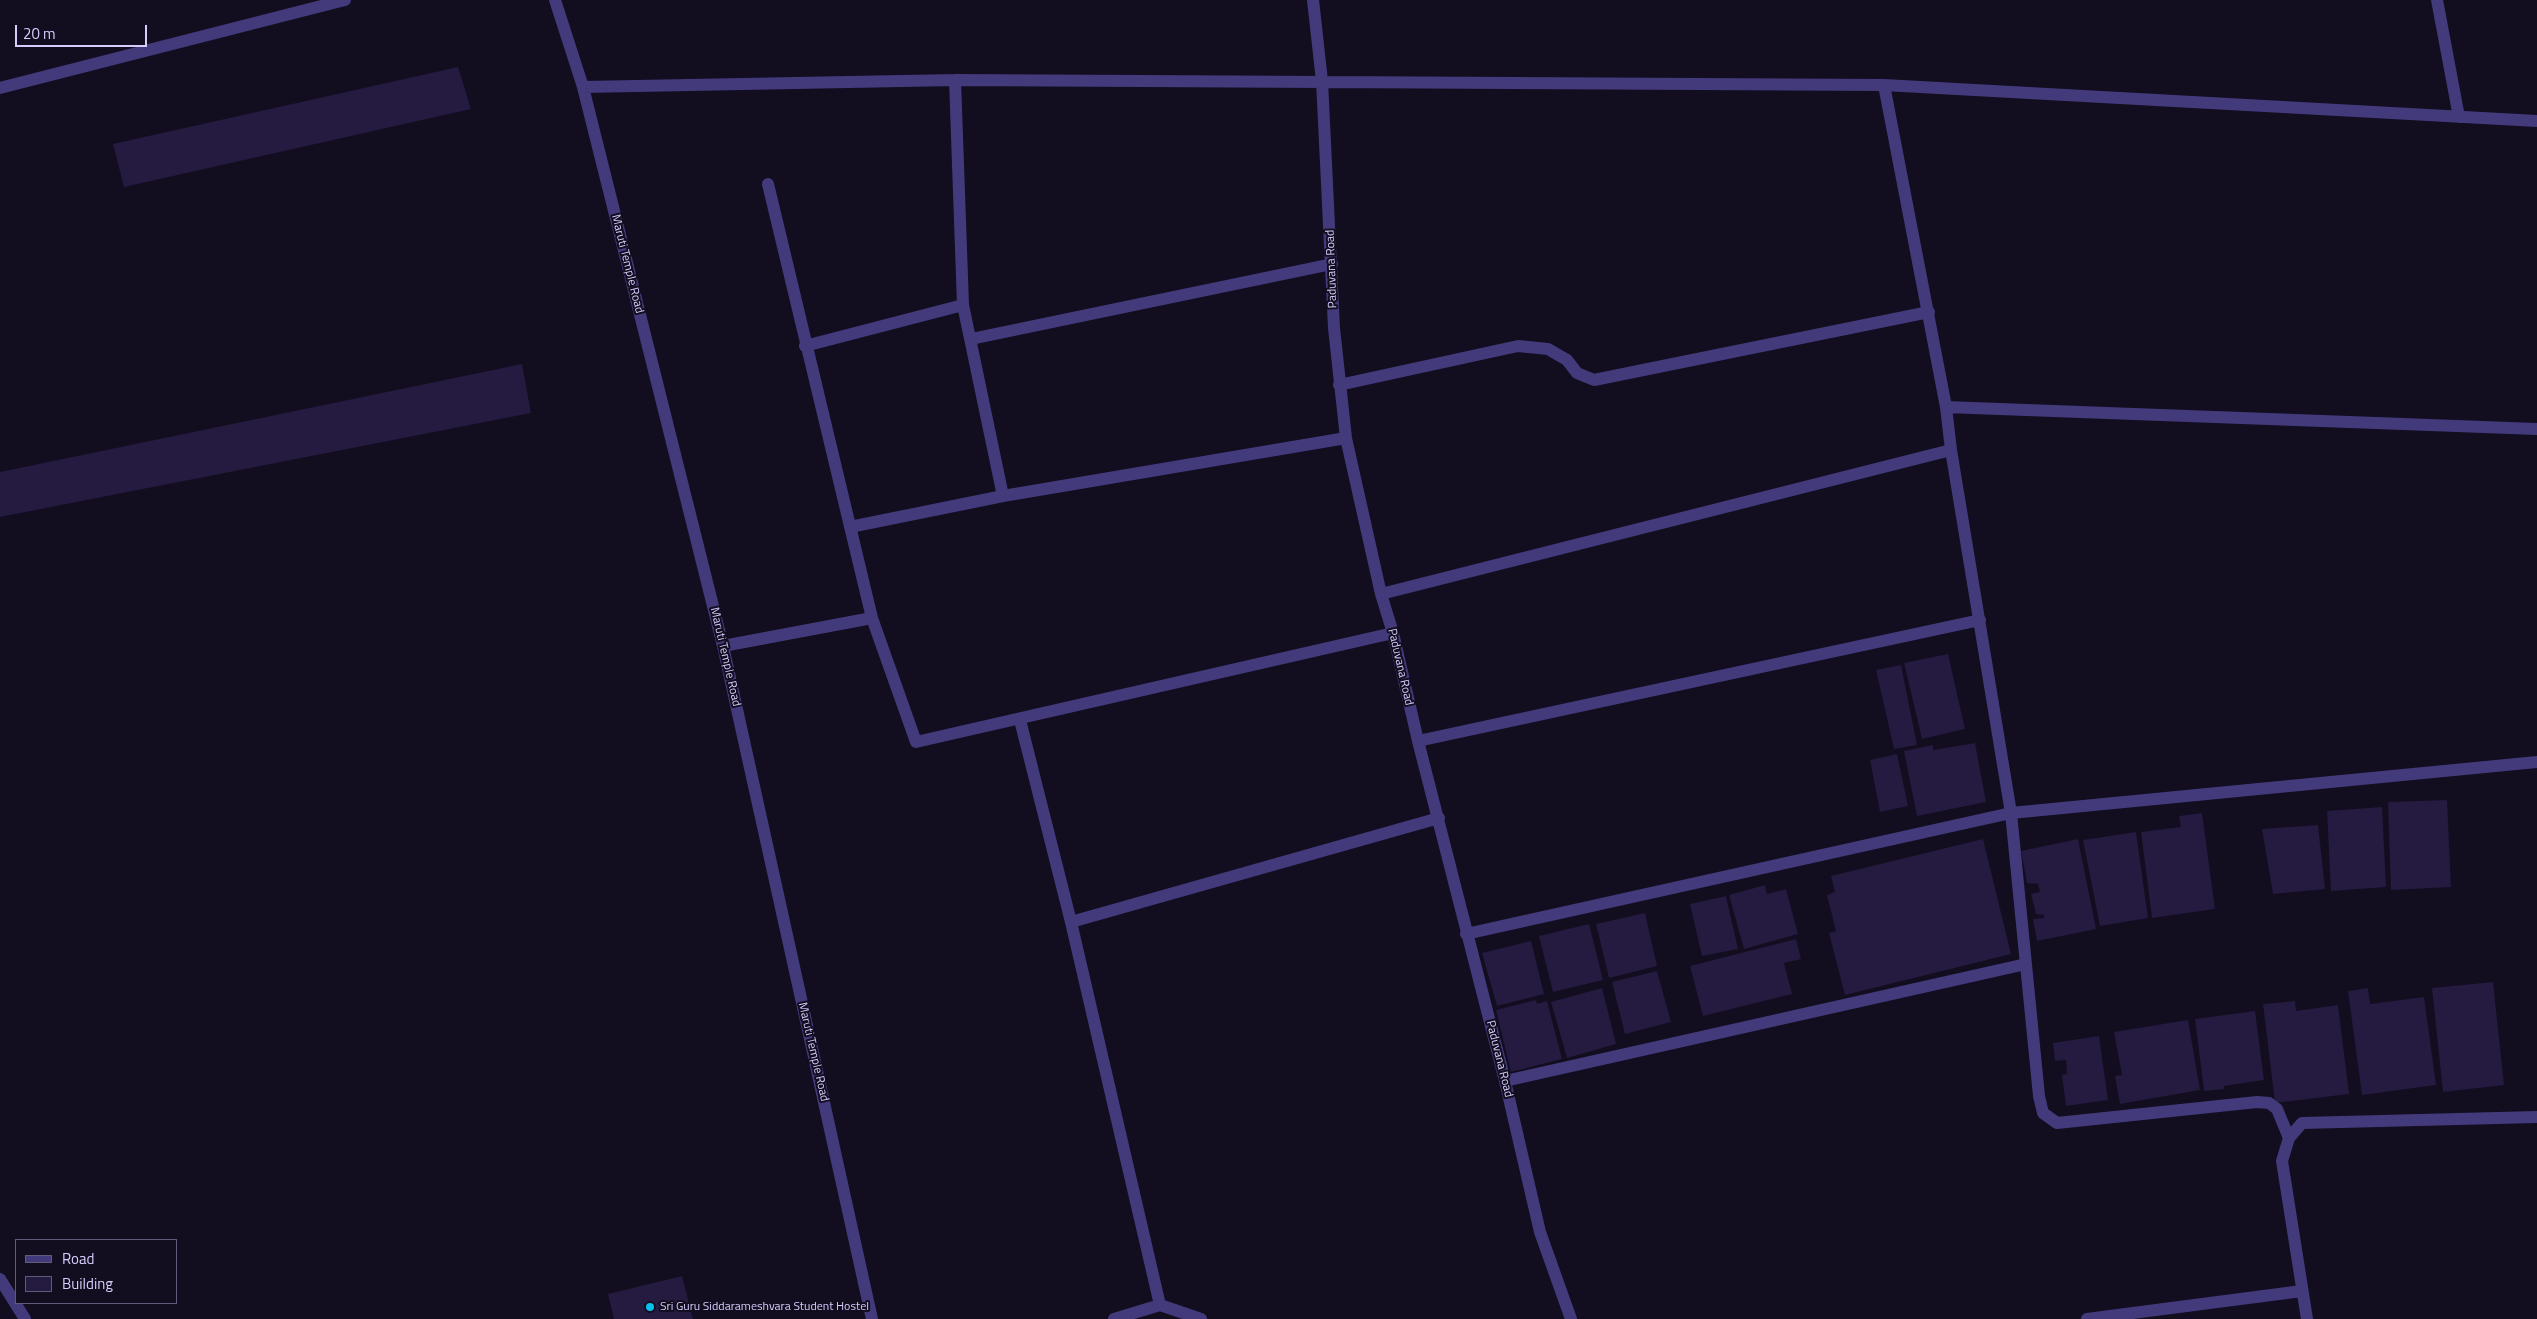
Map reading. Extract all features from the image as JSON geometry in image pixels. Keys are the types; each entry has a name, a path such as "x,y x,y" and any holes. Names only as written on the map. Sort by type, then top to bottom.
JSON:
{"street":[{"path":"0,88 345,0"},
{"name":"Maruti Temple Road","path":"555,0 583,87 723,646 872,1319"},
{"name":"Paduvana Road","path":"1313,0 1322,81 1339,385 1346,438 1381,594 1394,633 1418,741 1505,1081 1540,1232 1571,1319"},
{"path":"2437,0 2459,117"},
{"path":"583,87 955,80 1884,85 2537,121"},
{"path":"955,80 964,305 1003,496"},
{"path":"1884,85 1946,406 1951,450 2011,813 2039,1096 2043,1112 2056,1123 2257,1102 2269,1103 2277,1109 2288,1138"},
{"path":"768,184 872,618 916,742 1020,720 1394,633"},
{"path":"971,339 1332,264"},
{"path":"806,346 964,305"},
{"path":"1339,385 1518,346 1548,349 1567,360 1577,373 1594,380 1929,312"},
{"path":"1946,406 2537,429"},
{"path":"850,527 1003,496 1346,438"},
{"path":"1381,594 1951,450"},
{"path":"723,646 872,618"},
{"path":"1418,741 1980,620"},
{"path":"1020,720 1071,922 1160,1305"},
{"path":"1466,934 2011,813 2537,762"},
{"path":"1071,922 1438,818"},
{"path":"1505,1081 2026,964"},
{"path":"2307,1319 2282,1162 2288,1138 2302,1123 2537,1117"},
{"path":"0,1279 15,1303"},
{"path":"2087,1319 2302,1291"},
{"path":"16,1304 25,1319"},
{"path":"1114,1319 1160,1305 1201,1319"}],"building":[{"path":"458,67 471,109 124,187 113,144"},
{"path":"522,364 531,413 0,517 0,472"},
{"path":"1948,654 1965,729 1922,739 1904,663"},
{"path":"1901,665 1917,745 1894,749 1876,670"},
{"path":"1975,743 1986,802 1917,816 1904,751 1933,745 1933,750"},
{"path":"1897,754 1908,806 1880,812 1870,760"},
{"path":"2447,800 2451,887 2391,890 2388,802"},
{"path":"2382,807 2386,887 2331,891 2327,811"},
{"path":"2202,813 2215,909 2152,918 2141,832 2181,827 2179,816"},
{"path":"2318,825 2325,889 2273,894 2262,829"},
{"path":"2136,832 2148,918 2100,926 2083,840"},
{"path":"1983,839 2011,954 1845,995 1829,933 1836,931 1827,895 1835,892 1831,876"},
{"path":"2078,839 2096,929 2037,941 2033,919 2044,918 2044,915 2036,914 2031,894 2040,892 2038,884 2027,883 2021,851"},
{"path":"1765,885 1767,894 1786,889 1798,934 1744,949 1729,895"},
{"path":"1726,896 1738,949 1702,956 1690,904"},
{"path":"1645,913 1657,966 1609,978 1596,924"},
{"path":"1589,924 1603,980 1553,992 1539,936"},
{"path":"1796,939 1801,959 1784,963 1792,994 1703,1016 1690,966"},
{"path":"1531,941 1544,994 1497,1006 1482,953"},
{"path":"1657,971 1671,1022 1625,1034 1612,982"},
{"path":"2493,982 2504,1085 2443,1092 2432,988"},
{"path":"1602,988 1616,1044 1567,1058 1551,1002"},
{"path":"2368,988 2370,1004 2424,997 2436,1085 2362,1095 2348,991"},
{"path":"1536,1000 1537,1004 1547,1001 1562,1059 1511,1072 1496,1010"},
{"path":"2295,1001 2296,1011 2338,1005 2349,1094 2275,1103 2263,1004"},
{"path":"2255,1011 2264,1080 2224,1086 2224,1089 2204,1091 2195,1019"},
{"path":"2188,1020 2200,1090 2120,1104 2115,1076 2122,1075 2114,1032"},
{"path":"2099,1036 2108,1100 2066,1106 2062,1075 2067,1074 2066,1060 2055,1061 2053,1043"},
{"name":"Sri Guru Siddarameshvara Student Hostel","path":"682,1276 693,1319 614,1319 608,1294"}],"place":[{"name":"Sri Guru Siddarameshvara Student Hostel","path":"650,1307"}]}
